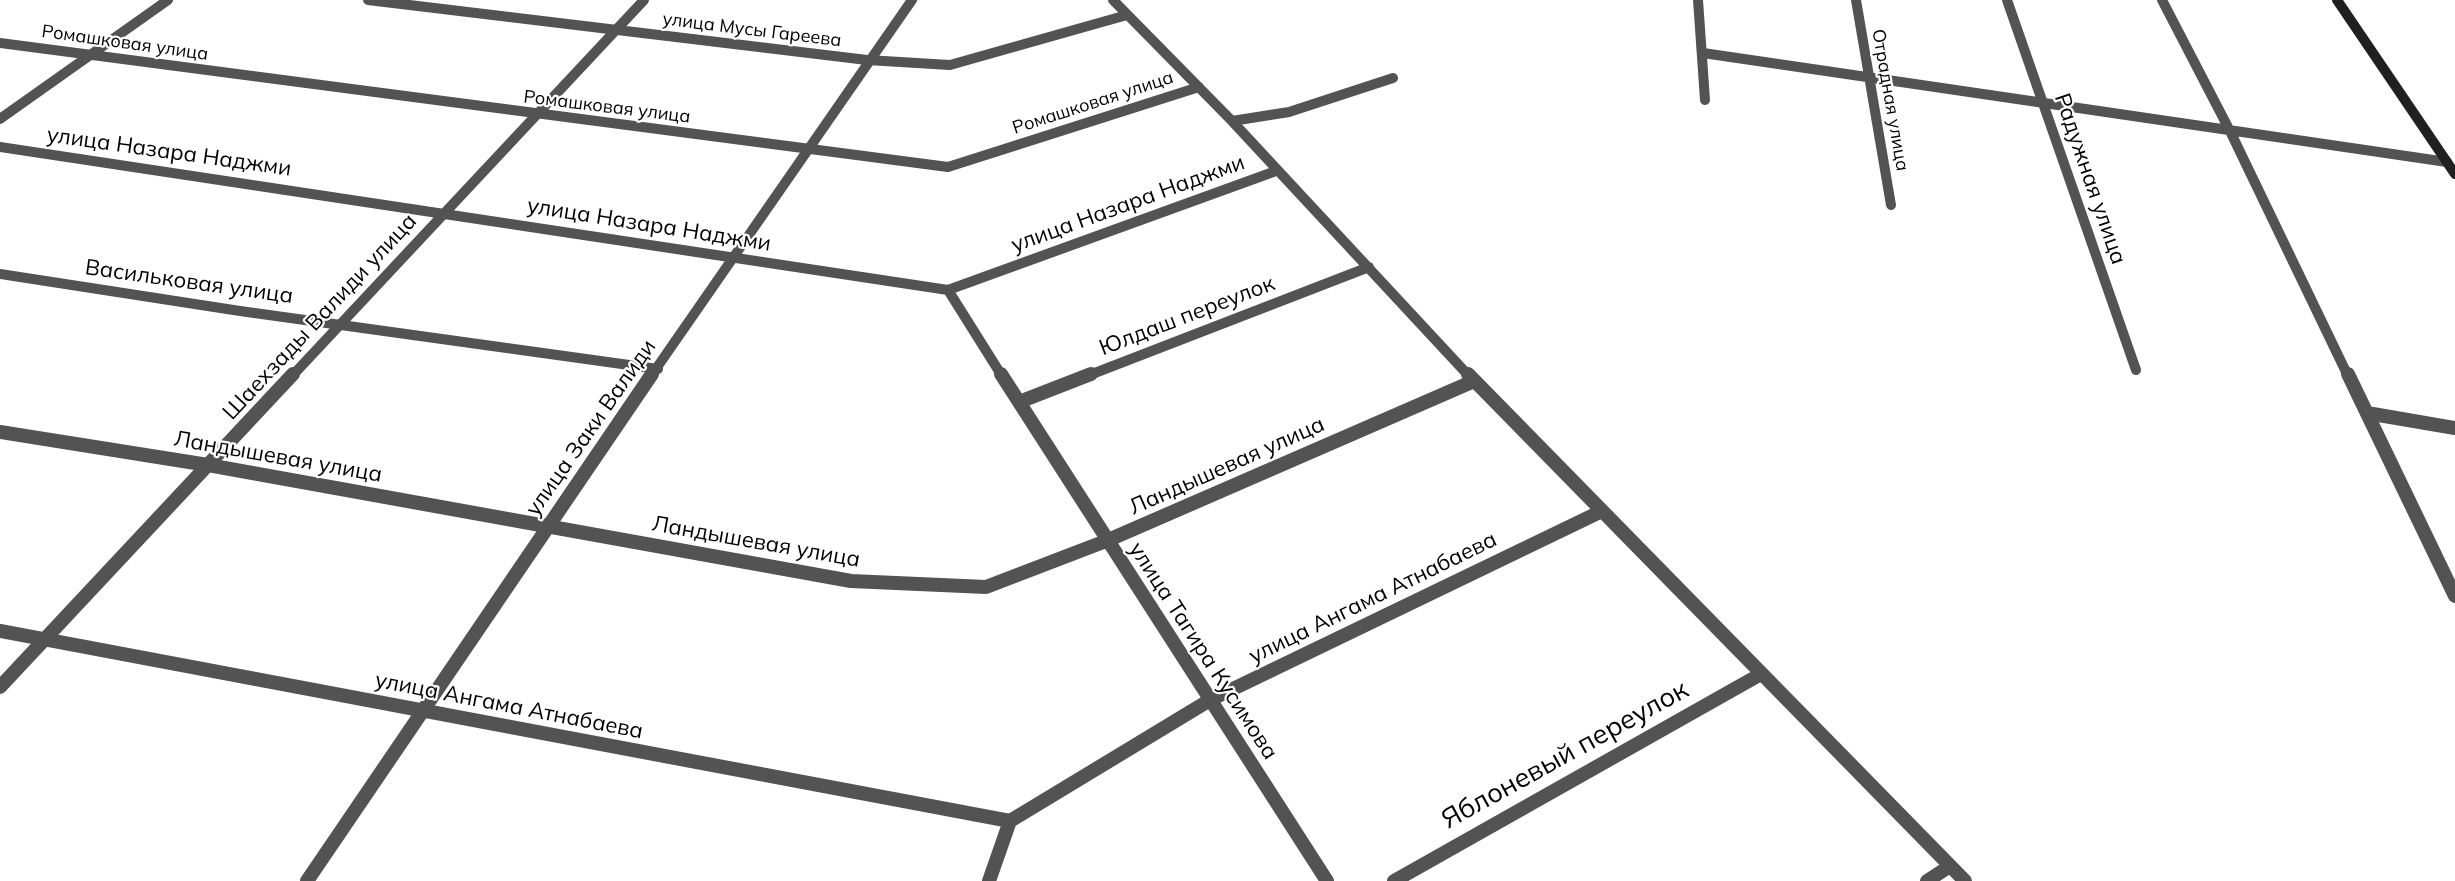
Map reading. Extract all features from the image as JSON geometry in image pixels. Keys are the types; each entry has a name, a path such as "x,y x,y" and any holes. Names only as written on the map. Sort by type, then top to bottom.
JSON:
{"main road":[{"path":"2337,0 2455,174"}],"street":[{"path":"0,119 168,0"},
{"name":"улица Мусы Гареева","path":"368,0 867,60 950,66 1127,15"},
{"name":"Шаехзады Валиди улица","path":"0,687 644,0"},
{"name":"улица Заки Валиди","path":"307,881 658,369 731,258 867,60 912,0"},
{"path":"1113,0 1232,121 1276,171 1369,267 1474,381 1965,881"},
{"path":"1698,0 1705,100"},
{"name":"Отрадная улица","path":"1856,0 1891,205"},
{"name":"Радужная улица","path":"2007,0 2136,370"},
{"path":"2162,0 2230,131 2455,596"},
{"name":"Ромашковая улица","path":"0,43 948,167 1199,87"},
{"path":"1702,53 2447,162"},
{"path":"1232,121 1289,112 1393,78"},
{"name":"улица Назара Наджми","path":"0,147 948,290 1276,171"},
{"name":"Юлдаш переулок","path":"1018,402 1369,267"},
{"name":"Васильковая улица","path":"0,274 240,311 340,323 658,369"},
{"name":"улица Тагира Кусимова","path":"948,290 1106,542 1328,881"},
{"name":"Ландышевая улица","path":"0,432 208,465 851,581 986,587 1106,542 1474,381"},
{"path":"2367,413 2455,428"},
{"name":"улица Ангама Атнабаева","path":"0,631 1010,821 1210,700 1602,511"},
{"name":"Яблоневый переулок","path":"1394,881 1761,674"},
{"path":"989,881 1010,821"},
{"path":"1926,881 1950,866"}]}
